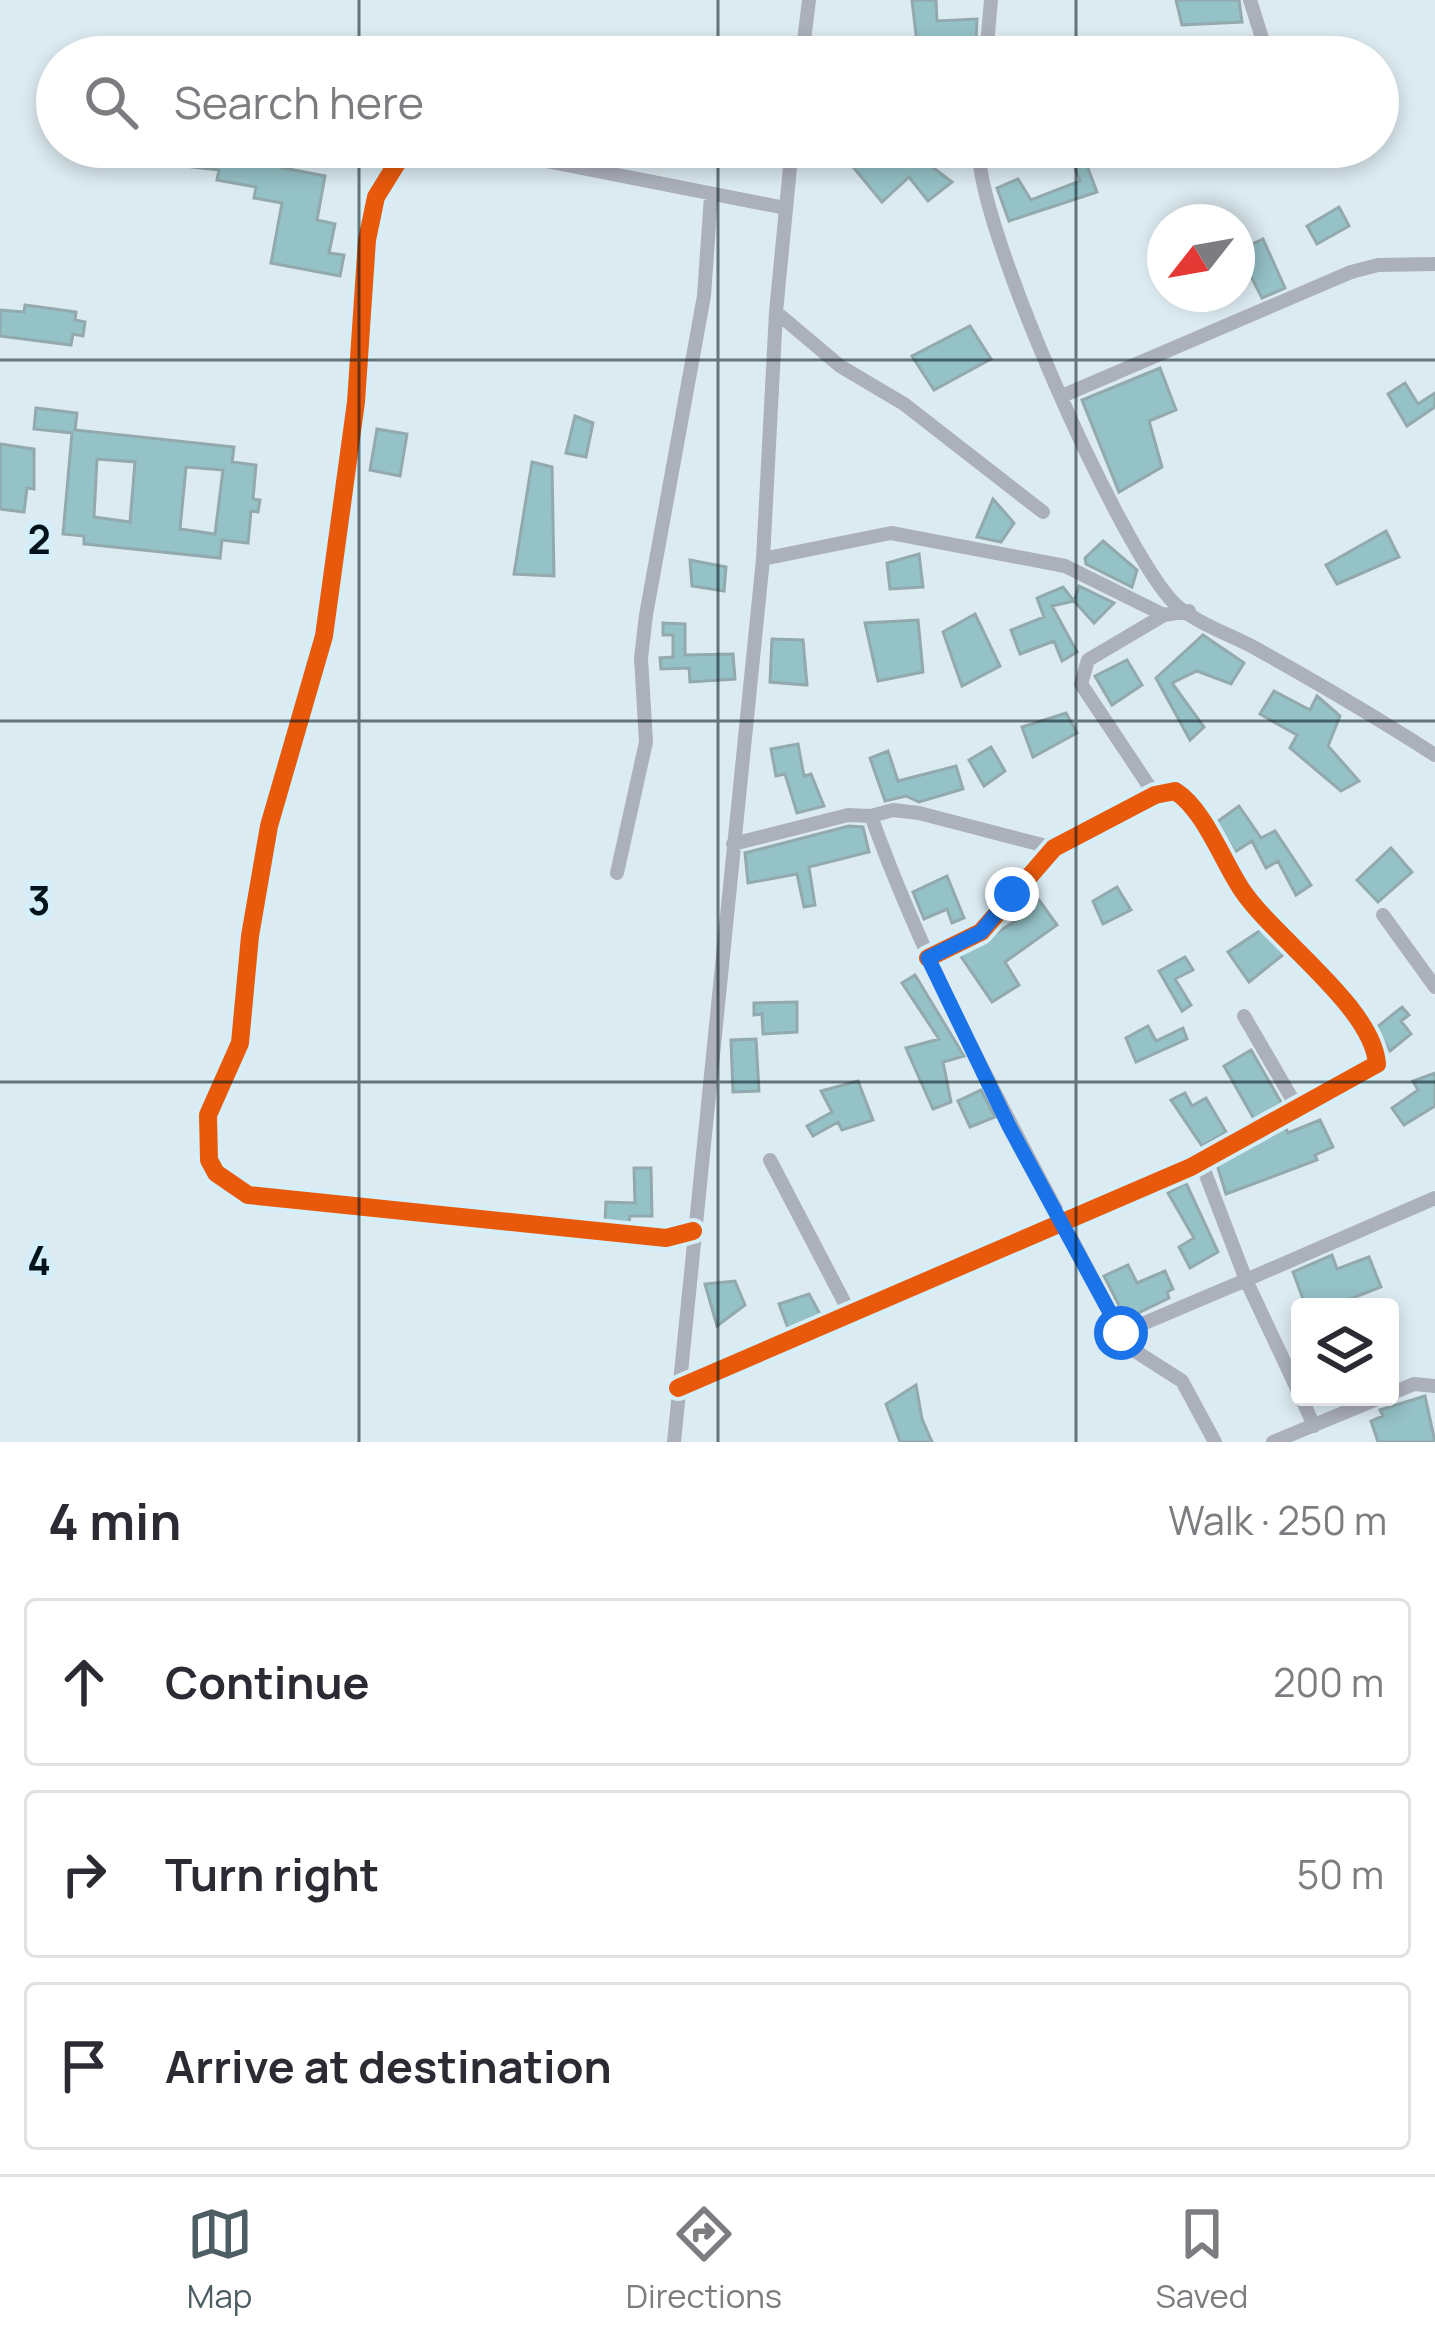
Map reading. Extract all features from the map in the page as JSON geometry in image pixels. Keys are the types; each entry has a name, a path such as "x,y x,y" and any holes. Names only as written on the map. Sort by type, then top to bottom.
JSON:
{"street":[{"path":"805,36 809,0"},
{"path":"988,36 991,0"},
{"path":"1250,0 1261,36"},
{"path":"394,168 376,197 367,240 356,402 324,637 269,826 250,936 240,1043 208,1115 209,1160 216,1173 248,1195 666,1238 693,1231"},
{"path":"577,168 785,208"},
{"path":"674,1442 763,559 776,311 790,168"},
{"path":"977,168 999,245 1062,396 1117,514 1176,605 1435,755"},
{"path":"617,873 646,742 641,658 646,614 704,296 711,196"},
{"path":"1062,396 1351,272 1378,265 1435,264"},
{"path":"776,311 840,366 904,404 1043,512"},
{"path":"763,559 891,533 1065,566 1163,615"},
{"path":"1155,795 1081,684 1088,660 1163,615 1189,611"},
{"path":"678,1388 1065,1225 1201,1162 1371,1070 1376,1053 1320,970 1246,896 1183,795 1168,790 1054,848 981,932 928,958"},
{"path":"733,844 848,815 919,813 967,822 1007,840 1054,848"},
{"path":"871,816 928,958 1009,1126 1121,1333 1132,1349 1182,1381 1215,1442"},
{"path":"1383,915 1435,988"},
{"path":"1244,1016 1298,1109"},
{"path":"770,1160 851,1315"},
{"path":"1201,1162 1246,1280 1291,1377"},
{"path":"1121,1333 1435,1198"},
{"path":"666,1238 689,1263"},
{"path":"1399,1390 1414,1384 1435,1386"},
{"path":"1305,1406 1314,1426"},
{"path":"1273,1442 1360,1406"}],"building":[{"path":"912,0 936,0 937,21 977,19 976,36 916,36"},
{"path":"1176,0 1239,0 1242,22 1182,25"},
{"path":"201,168 284,168 325,176 317,220 335,224 329,253 344,255 340,276 271,263 282,203 254,198 256,187 217,180 219,170"},
{"path":"854,168 934,168 952,182 928,201 909,177 882,202"},
{"path":"1075,168 1088,168 1097,192 1009,221 997,188 1018,179 1031,200 1080,181"},
{"path":"1339,207 1349,226 1317,244 1307,226"},
{"path":"1263,239 1285,288 1262,298 1255,284 1255,243"},
{"path":"25,305 76,312 75,320 85,322 83,336 73,334 71,345 0,336 0,310 24,312"},
{"path":"970,326 991,359 934,390 912,356"},
{"path":"1160,368 1176,410 1149,421 1162,467 1119,492 1082,400"},
{"path":"1405,383 1418,404 1435,393 1435,407 1407,426 1388,394"},
{"path":"36,408 77,413 75,430 234,447 232,462 256,465 253,499 260,500 258,512 251,511 248,543 222,540 220,558 84,544 84,536 63,534 72,433 34,429","holes":["97,459 135,462 130,522 94,517","186,467 223,470 215,534 180,529"]},
{"path":"575,416 593,423 586,457 566,453"},
{"path":"377,429 407,434 400,476 370,470"},
{"path":"0,444 34,449 34,489 27,488 24,512 0,509"},
{"path":"532,462 552,467 554,576 514,574"},
{"path":"993,499 1014,523 1001,542 977,537"},
{"path":"1386,531 1399,557 1337,584 1326,565"},
{"path":"1103,541 1137,570 1132,587 1086,564 1085,558"},
{"path":"919,554 923,587 890,589 887,563"},
{"path":"690,560 726,567 724,591 692,586"},
{"path":"1079,586 1114,603 1094,623 1074,601"},
{"path":"1063,587 1074,601 1052,606 1077,652 1062,661 1054,641 1020,654 1011,630 1044,617 1037,598"},
{"path":"975,614 1000,666 962,686 943,632"},
{"path":"918,620 923,672 878,681 865,623"},
{"path":"663,623 685,624 685,655 733,654 735,679 690,682 689,668 661,669 660,658 673,657 673,635 663,635"},
{"path":"1203,635 1244,663 1231,684 1197,671 1172,683 1204,727 1190,740 1156,678"},
{"path":"772,639 803,640 807,685 770,682"},
{"path":"1127,660 1142,685 1112,705 1095,676"},
{"path":"1274,691 1310,710 1317,696 1340,716 1328,746 1359,781 1341,791 1290,748 1297,735 1260,714"},
{"path":"1066,713 1077,733 1033,757 1022,727"},
{"path":"798,744 804,776 811,774 824,806 797,813 785,774 776,776 771,749"},
{"path":"991,747 1005,771 984,786 969,760"},
{"path":"888,751 898,781 956,766 963,789 919,802 906,796 885,801 870,758"},
{"path":"1239,806 1261,838 1275,831 1311,885 1296,895 1278,861 1266,868 1252,841 1235,852 1217,822"},
{"path":"849,826 863,827 869,852 809,867 815,905 804,907 797,874 748,883 745,853"},
{"path":"1391,848 1412,872 1378,902 1357,880"},
{"path":"947,876 964,918 952,923 947,909 924,919 913,892"},
{"path":"1117,887 1131,910 1103,924 1093,901"},
{"path":"1039,900 1057,925 1005,962 1019,985 992,1002 960,955 1032,911 1029,908"},
{"path":"1261,930 1284,954 1249,982 1228,952"},
{"path":"1185,957 1193,970 1175,979 1191,1005 1182,1011 1159,971"},
{"path":"915,975 964,1056 943,1062 951,1102 933,1109 906,1048 939,1039 902,983"},
{"path":"797,1002 797,1032 763,1034 762,1014 754,1015 754,1003"},
{"path":"1402,1007 1409,1015 1401,1021 1411,1034 1390,1051 1376,1028"},
{"path":"1148,1026 1156,1041 1183,1028 1187,1039 1136,1062 1126,1038"},
{"path":"756,1039 759,1091 733,1092 731,1040"},
{"path":"1251,1050 1282,1104 1254,1119 1224,1066"},
{"path":"1435,1073 1435,1106 1404,1125 1392,1108 1418,1090 1413,1081"},
{"path":"858,1081 873,1120 842,1130 838,1122 813,1136 807,1126 832,1112 821,1091"},
{"path":"981,1090 995,1117 970,1127 958,1101"},
{"path":"1185,1093 1192,1106 1206,1098 1226,1132 1202,1146 1171,1100"},
{"path":"1320,1120 1333,1147 1315,1155 1317,1160 1226,1194 1217,1165 1286,1128 1288,1133"},
{"path":"634,1168 651,1168 652,1216 630,1216 629,1223 605,1220 606,1202 635,1203"},
{"path":"1186,1183 1218,1252 1190,1268 1179,1247 1194,1238 1168,1193"},
{"path":"1332,1255 1337,1269 1369,1257 1381,1287 1353,1298 1303,1298 1293,1272"},
{"path":"1128,1265 1137,1283 1165,1271 1173,1289 1167,1292 1169,1298 1126,1319 1104,1276"},
{"path":"735,1281 745,1305 717,1326 705,1284"},
{"path":"809,1294 820,1314 788,1328 779,1304"},
{"path":"916,1385 932,1442 900,1442 886,1404"},
{"path":"1425,1396 1435,1442 1378,1442 1371,1421 1383,1416 1380,1410"}],"cycle path":[{"path":"394,168 376,197 367,240 356,402 324,636 269,826 250,936 240,1043 208,1115 209,1160 216,1173 248,1195 666,1238 693,1231"},
{"path":"678,1388 1191,1167 1377,1064 1359,1020 1257,909 1204,823 1175,791 1155,795 1054,848 981,932 928,958"}],"route":[{"path":"1012,894 981,932 928,958 1009,1126 1121,1333"}]}
